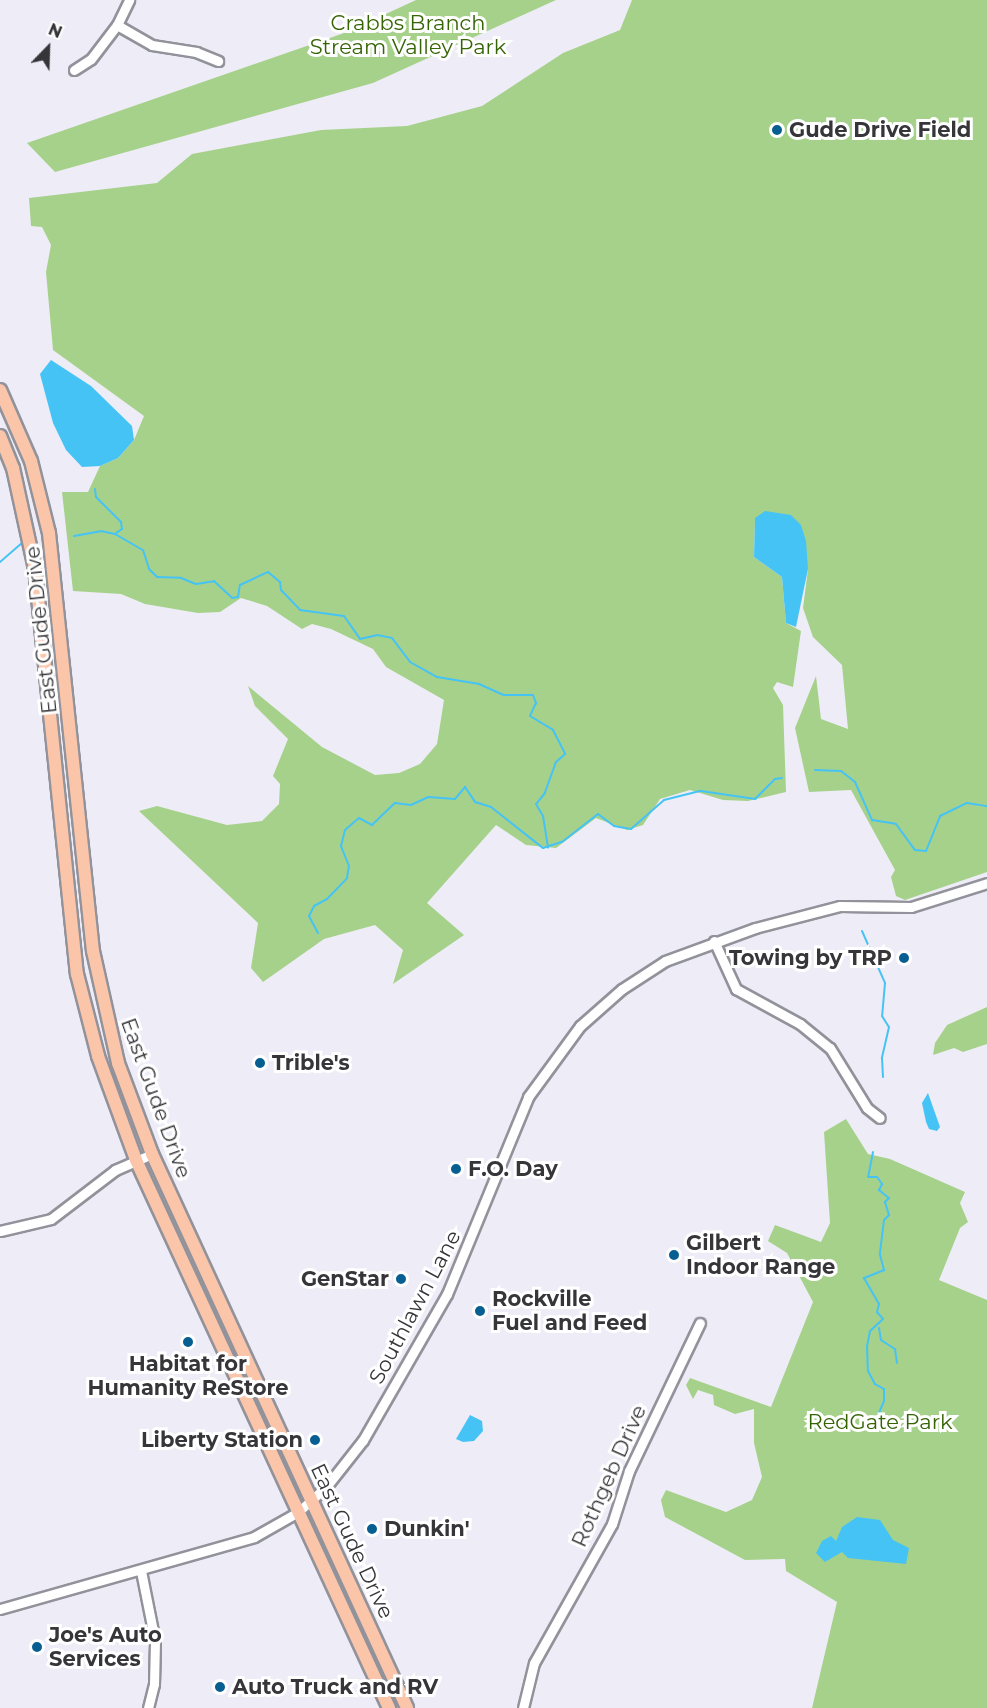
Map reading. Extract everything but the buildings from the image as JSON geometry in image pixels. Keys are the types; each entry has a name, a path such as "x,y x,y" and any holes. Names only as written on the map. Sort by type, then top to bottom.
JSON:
{"main road":[{"name":"East Gude Drive","path":"0,390 28,454 50,532 93,951 118,1063 152,1154 407,1708"},
{"name":"East Gude Drive","path":"0,436 13,468 35,569 77,974 98,1056 136,1160 389,1708"}],"street":[{"path":"74,70 91,59 117,25 129,0"},
{"path":"117,25 152,45 196,52 218,61"},
{"name":"Southlawn Lane","path":"0,1609 141,1571 254,1537 298,1512 313,1500 363,1440 447,1294 528,1097 580,1026 622,989 665,962 714,941 840,906 911,907 987,883"},
{"path":"714,941 736,989 800,1024 830,1048 867,1108 880,1118"},
{"path":"0,1231 51,1219 106,1176 152,1154"},
{"name":"Rothgeb Drive","path":"523,1708 534,1663 612,1524 629,1471 700,1323"},
{"path":"141,1571 155,1641 154,1684 148,1708"}],"green space":[{"name":"Crabbs Branch Stream Valley Park","path":"416,0 556,0 373,83 55,172 27,143 347,32"},
{"path":"632,0 987,0 987,872 905,900 896,896 891,877 895,870 851,790 809,792 795,728 816,676 821,719 848,729 842,665 813,637 803,608 808,569 755,518 754,557 782,577 786,623 801,631 793,687 777,682 773,688 783,705 786,792 748,801 723,800 690,790 660,799 643,825 627,830 596,818 556,848 526,845 496,825 427,903 464,935 393,984 403,950 375,925 324,939 263,982 251,968 258,923 139,811 157,806 227,825 262,821 279,804 280,784 273,776 288,739 255,706 248,686 322,747 375,775 399,773 420,764 437,744 444,700 386,667 373,649 331,629 312,624 302,629 267,606 241,598 220,612 198,613 145,604 121,594 73,591 62,492 88,492 100,466 118,458 134,440 144,416 53,350 46,272 51,245 42,227 31,226 29,198 157,183 192,154 321,130 407,126 482,106 563,53 620,30"},
{"path":"987,1007 987,1044 963,1052 954,1048 933,1055 935,1043 947,1025"},
{"name":"RedGate Park","path":"846,1119 868,1154 890,1159 965,1192 960,1203 968,1222 960,1228 939,1280 987,1300 987,1708 812,1708 837,1602 786,1571 785,1559 745,1560 665,1517 661,1500 666,1490 726,1512 752,1500 762,1477 754,1443 754,1409 735,1414 714,1405 713,1395 698,1390 693,1399 686,1385 690,1378 771,1407 813,1302 787,1253 768,1241 775,1225 821,1242 830,1223 824,1132"}],"water":[{"path":"51,360 91,386 132,426 134,440 118,458 100,466 82,467 66,450 53,423 40,374"},
{"path":"765,511 791,515 801,525 806,541 808,569 796,627 786,623 782,577 754,557 755,518"},
{"path":"928,1093 940,1127 937,1131 929,1129 926,1122 922,1103"},
{"path":"470,1415 482,1421 483,1431 474,1441 463,1442 456,1439"},
{"path":"857,1517 880,1520 893,1540 909,1548 906,1564 848,1558 842,1552 825,1562 816,1553 822,1541 831,1536 836,1541 842,1527"}],"waterway":[{"path":"95,489 96,497 121,522 122,529 116,533"},
{"path":"74,536 101,531 115,534 143,550 149,569 157,577 181,578 196,584 214,581 232,598 238,597 240,585 268,572 280,582 281,590 300,610 344,616 360,639 377,635 392,638 410,662 437,677 479,684 504,695 533,695 536,703 530,716 553,730 565,754 556,762 545,793 536,804 543,816 548,848"},
{"path":"0,562 22,543"},
{"path":"815,770 841,771 855,782 872,820 896,824 915,850 926,851 940,816 967,803 987,806"},
{"path":"318,933 309,916 314,906 327,899 347,878 349,866 341,846 345,830 359,818 372,825 395,803 411,805 428,797 455,799 465,787 475,802 491,807 543,848 562,842 598,814 614,826 631,829 664,800 701,791 755,799 775,779 782,778"},
{"path":"862,931 885,983 882,1016 889,1027 882,1058 883,1077"},
{"path":"873,1152 868,1177 877,1177 882,1184 879,1190 889,1198 885,1202 889,1215 884,1220 880,1255 884,1270 864,1278 879,1304 877,1312 883,1319 870,1331 867,1346 868,1371 875,1384 884,1389 884,1401 876,1420"},
{"path":"879,1328 881,1340 895,1349 897,1363"}],"place":[{"name":"Gude Drive Field","path":"777,130"},
{"name":"Towing by TRP","path":"904,958"},
{"name":"Trible's","path":"260,1063"},
{"name":"F.O. Day","path":"456,1169"},
{"name":"Gilbert Indoor Range","path":"674,1255"},
{"name":"GenStar","path":"401,1279"},
{"name":"Rockville Fuel and Feed","path":"480,1311"},
{"name":"Habitat for Humanity ReStore","path":"188,1342"},
{"name":"Liberty Station","path":"315,1440"},
{"name":"Dunkin'","path":"372,1529"},
{"name":"Joe's Auto Services","path":"37,1647"},
{"name":"Auto Truck and RV","path":"220,1687"}]}
